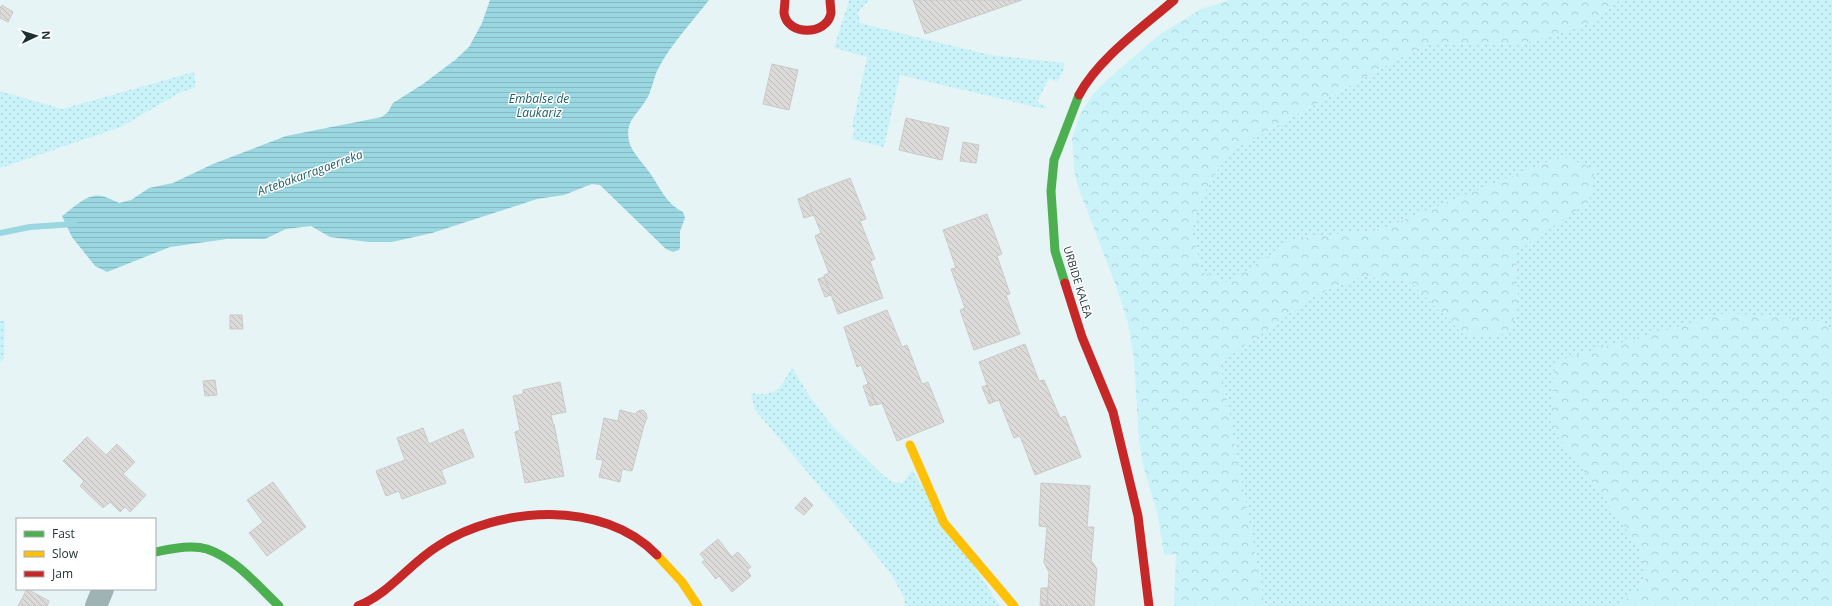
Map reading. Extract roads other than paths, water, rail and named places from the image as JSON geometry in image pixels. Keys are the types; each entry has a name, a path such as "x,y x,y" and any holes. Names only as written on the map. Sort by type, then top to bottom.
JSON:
{"street":[{"path":"785,0 783,10 785,18 793,27 805,32 817,30 826,22 831,10 830,0"},
{"name":"URBIDE KALEA","path":"1149,606 1138,516 1113,412 1082,337 1054,251 1051,191 1054,160 1076,100 1087,80 1098,67 1174,0"},
{"path":"910,445 944,523 982,570 1014,606"},
{"path":"358,606 366,603 388,588 430,551 453,537 472,528 498,520 538,515 559,515 586,516 625,530 644,542 673,572 690,593 698,606"},
{"path":"156,552 180,548 206,549 233,562 279,606"},
{"path":"96,606 103,590"}],"water":[{"name":"Embalse de Laukariz","path":"490,0 709,0 675,42 663,60 656,73 648,96 630,123 628,134 630,145 665,197 683,212 685,218 680,231 679,250 673,252 666,249 600,185 592,184 564,195 537,199 432,233 392,242 368,242 330,237 311,226 286,229 265,239 227,239 170,247 107,272 95,266 72,237 62,216 81,201 90,197 100,196 119,203 131,200 149,188 173,183 213,164 286,136 382,117 388,112 393,103 423,84 455,60 469,47 482,23"}],"waterway":[{"name":"Artebakarragaerreka","path":"0,233 30,227 74,224"}]}
